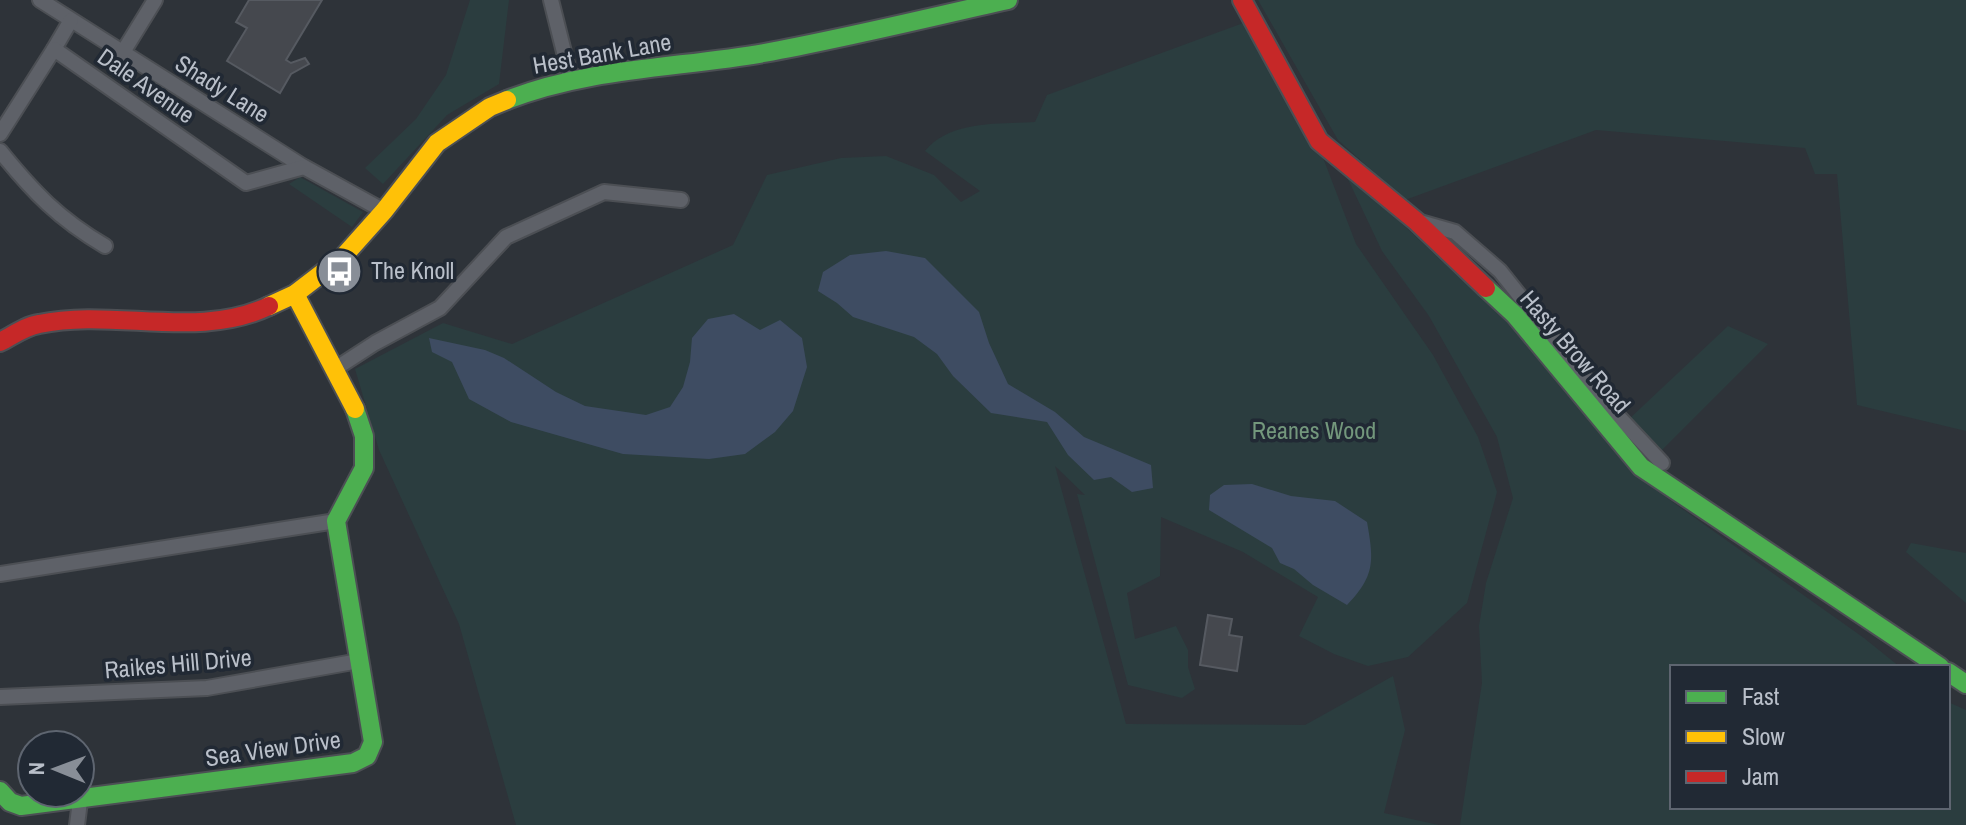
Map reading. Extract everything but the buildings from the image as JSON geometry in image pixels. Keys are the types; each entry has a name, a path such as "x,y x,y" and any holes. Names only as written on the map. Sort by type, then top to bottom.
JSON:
{"street":[{"name":"Shady Lane","path":"40,0 304,167 384,211"},
{"path":"123,52 155,0"},
{"path":"551,0 571,80"},
{"name":"Hest Bank Lane","path":"0,342 35,324 73,319 213,322 253,314 295,294 343,257 437,143 490,107 535,89 571,80 763,53 1008,0"},
{"name":"Hasty Brow Road","path":"1242,0 1319,141 1416,221 1515,315 1641,467 1937,665"},
{"path":"0,134 71,20"},
{"name":"Dale Avenue","path":"54,49 246,183 304,167"},
{"path":"0,151 53,211 105,246"},
{"path":"335,369 440,308 506,237 604,192 681,200"},
{"path":"1416,221 1455,232 1500,271 1601,398 1662,463"},
{"path":"0,574 336,521 364,468 364,436 351,398 295,294"},
{"name":"Sea View Drive","path":"96,799 353,763 372,751 336,521"},
{"name":"Raikes Hill Drive","path":"0,697 207,688 359,661"},
{"name":"Sea View Drive","path":"0,791 16,804"}],"green space":[{"path":"470,0 509,0 499,84 447,115 383,184 365,168 416,119 446,75"},
{"path":"1258,0 1966,0 1966,431 1857,405 1837,174 1815,174 1805,148 1596,130 1405,200 1338,140"},
{"name":"Reanes Wood","path":"1246,22 1322,155 1356,244 1433,355 1478,437 1497,492 1467,603 1408,657 1368,666 1334,654 1299,636 1318,597 1243,552 1161,517 1160,576 1127,593 1135,639 1176,626 1188,650 1188,667 1195,689 1182,698 1128,685 1077,494 1085,495 1055,466 1126,724 1305,725 1393,676 1405,730 1384,813 1439,825 516,825 459,624 379,450 355,369 443,323 512,344 733,245 767,175 841,158 886,156 934,175 961,202 980,191 925,151 935,141 976,126 1035,122 1047,95"},
{"path":"1346,175 1519,333 1636,476 1898,665 1670,665 1670,809 1950,809 1950,703 1966,710 1966,825 1460,825 1482,683 1479,626 1486,583 1513,498 1497,437 1429,316 1382,251"},
{"path":"300,177 363,212 352,227 289,184"},
{"path":"1728,326 1768,344 1661,451 1627,421"},
{"path":"1911,543 1966,553 1966,603 1906,552"}],"water":[{"path":"886,251 925,258 979,312 1008,384 1055,412 1084,437 1151,465 1153,488 1132,492 1111,477 1094,480 1068,455 1047,422 991,413 953,376 937,354 914,337 853,317 818,291 823,272 850,255"},
{"path":"734,314 760,330 780,320 802,338 807,367 793,411 775,432 745,454 709,459 623,454 511,422 469,399 452,362 432,352 429,338 485,350 504,358 556,392 585,406 646,415 670,407 683,387 692,338 708,319"},
{"path":"1252,484 1291,496 1335,501 1367,522 1370,567 1363,585 1347,605 1280,563 1272,548 1209,510 1210,495 1224,485"}],"traffic: fast":[{"path":"507,100 569,81 764,53 1008,0"},
{"path":"1486,288 1515,315 1641,467 1937,665"},
{"path":"0,791 10,802 21,806 353,763 367,756 373,742 336,521 364,468 364,436 355,409"},
{"path":"1950,673 1966,684"}],"traffic: slow":[{"path":"269,306 295,294 343,257 437,143 490,107 507,100"},
{"path":"295,294 355,409"}],"traffic: jam":[{"path":"1242,0 1319,141 1416,221 1486,288"},
{"path":"0,342 34,325 68,320 214,321 242,316 269,306"}],"place":[{"name":"The Knoll","path":"340,271"}]}
